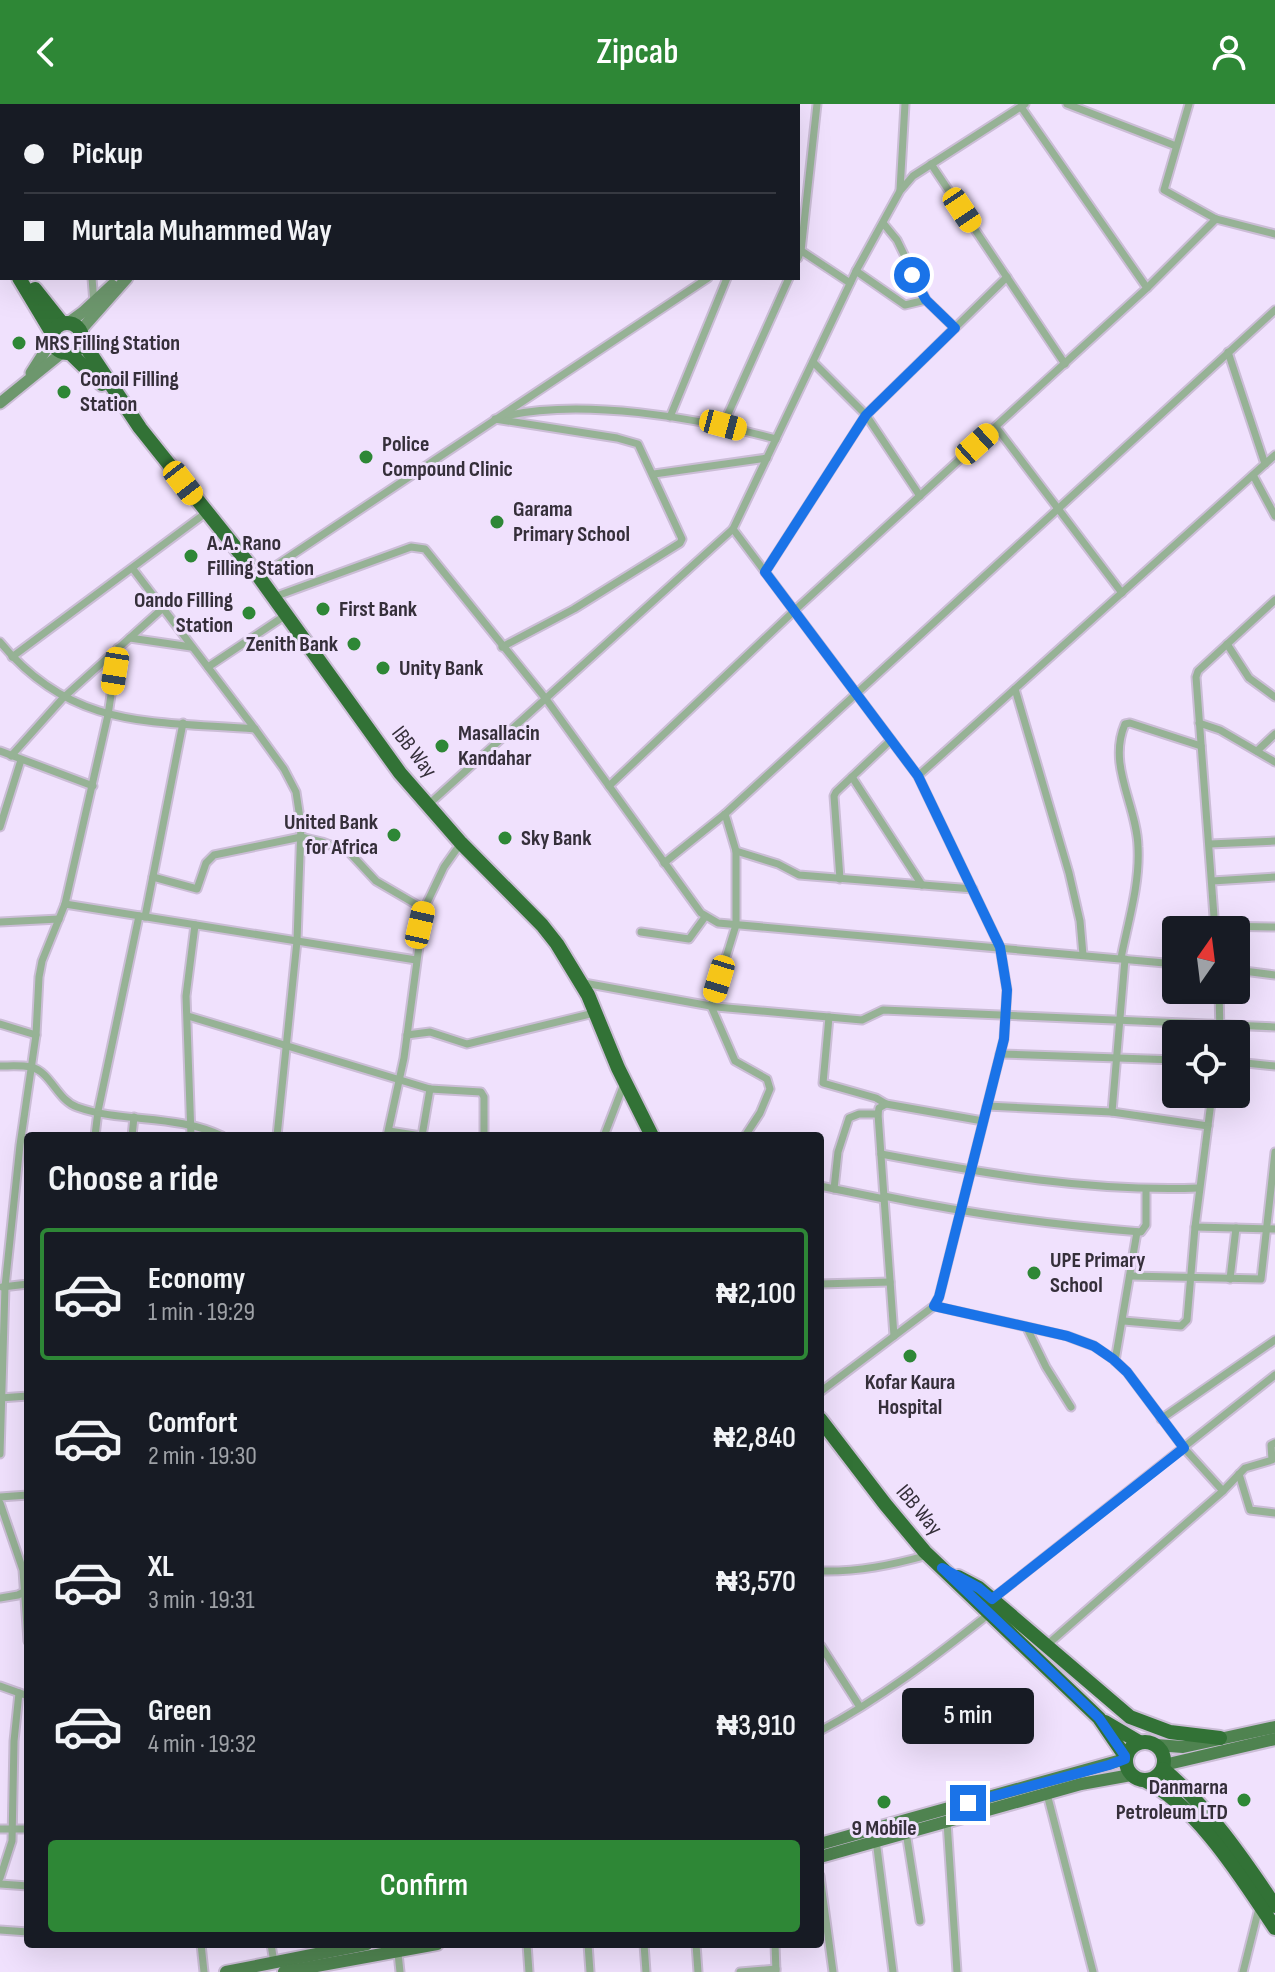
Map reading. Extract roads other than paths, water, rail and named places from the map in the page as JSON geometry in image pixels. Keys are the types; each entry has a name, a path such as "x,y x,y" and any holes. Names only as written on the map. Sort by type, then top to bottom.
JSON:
{"highway":[{"path":"23,280 118,392 123,403"},
{"path":"66,332 75,350 66,352"},
{"path":"66,332 54,345 123,403"},
{"name":"IBB Way","path":"123,403 287,614 400,773 461,843 542,925 582,983 625,1082 652,1132"},
{"name":"IBB Way","path":"824,1424 928,1555 1099,1718 1139,1742"},
{"path":"942,1568 979,1588 1130,1717 1170,1732 1220,1738"},
{"name":"IBB Way","path":"1099,1718 1125,1757"},
{"path":"1138,1777 1154,1778 1163,1767 1164,1756 1156,1745 1139,1742 1128,1750 1125,1757 1138,1777 1171,1796 1267,1906"},
{"path":"1163,1767 1218,1828 1267,1906 1275,1928"}],"main road":[{"path":"1156,1745 1183,1747 1275,1727"},
{"path":"1163,1767 1275,1739"},
{"path":"824,1843 1125,1757"},
{"path":"824,1856 1047,1794 1138,1777"},
{"path":"226,1972 279,1967 352,1948"},
{"path":"279,1967 307,1970 398,1948"}],"street":[{"path":"800,245 817,104"},
{"path":"900,191 905,104"},
{"path":"1067,104 1176,146"},
{"path":"1189,104 1164,190 1216,219 1275,234"},
{"path":"428,805 733,529 856,271 900,191 913,176 1023,105 1147,288"},
{"path":"931,164 1065,364"},
{"path":"609,786 794,611 1147,288 1216,219"},
{"path":"883,223 897,240 926,300 955,328"},
{"path":"800,254 850,283"},
{"path":"856,271 905,305 926,300"},
{"path":"765,572 866,415 1007,277"},
{"path":"92,280 94,303"},
{"path":"66,332 123,280"},
{"path":"26,380 66,332 123,280"},
{"path":"670,417 726,280"},
{"path":"723,425 788,280"},
{"path":"259,577 698,281"},
{"path":"664,863 725,814 1275,310"},
{"path":"0,403 66,352"},
{"path":"1228,352 1265,464"},
{"path":"813,362 866,415 920,496"},
{"path":"495,419 515,414 581,410 639,412 723,425 776,439"},
{"path":"495,419 638,444 682,533 680,543 574,609 502,647"},
{"path":"996,427 1122,593"},
{"path":"918,776 1275,455"},
{"path":"654,474 767,458"},
{"path":"1253,475 1275,516"},
{"path":"12,657 207,512"},
{"path":"733,529 918,776 1000,947 1007,990 1000,1054 939,1297 934,1306 824,1389"},
{"path":"274,597 418,546 425,549 546,699 705,917 718,923 1162,962"},
{"path":"133,569 255,729 284,769 296,792 301,837 297,941 277,1132"},
{"path":"1214,916 1198,671 1275,600"},
{"path":"11,756 63,698 163,608"},
{"path":"208,667 287,614"},
{"path":"130,638 192,647"},
{"path":"0,642 32,677 63,698 108,715 255,729"},
{"path":"1227,644 1249,678 1275,697"},
{"path":"0,1454 2,1287 32,1068 42,961 65,904 108,715 118,648"},
{"path":"1015,689 1069,873 1080,921 1083,955"},
{"path":"1199,720 1259,749 1275,762"},
{"path":"95,1132 153,877 183,723"},
{"path":"1112,1112 1121,1021 1123,958 1138,846 1118,759 1122,731 1125,724 1130,723 1201,746"},
{"path":"1259,749 1272,736"},
{"path":"840,879 834,796 891,740"},
{"path":"0,751 93,786"},
{"path":"0,827 21,760"},
{"path":"852,777 922,885"},
{"path":"725,814 736,851 736,925 711,1006 735,1061 767,1079 769,1084 770,1089 760,1113 748,1132"},
{"path":"153,877 197,889 206,863 214,855 301,837 349,852 376,881 424,909"},
{"path":"1210,844 1275,841"},
{"path":"388,1132 400,1081 424,909 444,867 461,843"},
{"path":"736,851 778,864 799,875 973,889"},
{"path":"1212,881 1275,877"},
{"path":"65,904 416,960"},
{"path":"641,932 689,939 705,917"},
{"path":"0,922 59,919"},
{"path":"191,1132 186,996 195,925"},
{"path":"1250,927 1275,927"},
{"path":"1250,972 1275,975"},
{"path":"582,983 711,1006 862,1020 883,1010 1162,1022"},
{"path":"407,1035 430,1032 467,1044 595,1013"},
{"path":"188,1016 430,1089 483,1093 484,1132"},
{"path":"829,1017 823,1083 876,1098 886,1104 983,1121"},
{"path":"0,1024 36,1035"},
{"path":"1250,1025 1275,1027"},
{"path":"1000,1054 1162,1060"},
{"path":"1250,1063 1275,1066"},
{"path":"0,1066 32,1068 40,1072 72,1105 190,1125 210,1132"},
{"path":"606,1132 625,1082"},
{"path":"423,1132 430,1089"},
{"path":"886,1104 879,1108 878,1114 894,1336"},
{"path":"987,1106 1112,1112 1208,1126"},
{"path":"1124,1321 1181,1326 1187,1320 1189,1277 1210,1108"},
{"path":"834,1189 838,1152 849,1118 859,1114 878,1114"},
{"path":"132,1132 134,1117"},
{"path":"1130,1276 1259,1281 1263,1277 1272,1229 1275,1152"},
{"path":"881,1154 1056,1184 1146,1190 1199,1188"},
{"path":"824,1187 960,1212 1053,1225 1137,1232 1145,1229 1146,1225 1146,1190"},
{"path":"1195,1227 1272,1229"},
{"path":"1230,1279 1236,1228"},
{"path":"1115,1361 1137,1232"},
{"path":"824,1284 890,1282"},
{"path":"2,1287 24,1284"},
{"path":"934,1306 1067,1336 1094,1346 1129,1376 1184,1448 1223,1491"},
{"path":"1027,1328 1056,1386 1071,1407"},
{"path":"1161,1419 1275,1340"},
{"path":"992,1599 1272,1377 1275,1387"},
{"path":"1,1398 24,1396"},
{"path":"1046,1645 1251,1464 1272,1460 1271,1445 1275,1443"},
{"path":"1239,1474 1250,1510 1275,1513"},
{"path":"24,1496 0,1500 24,1582"},
{"path":"824,1571 867,1569 928,1555"},
{"path":"0,1598 24,1592"},
{"path":"824,1729 938,1654 989,1614"},
{"path":"824,1651 860,1707"},
{"path":"0,1686 24,1695"},
{"path":"0,1878 13,1830 14,1741 19,1693"},
{"path":"1047,1794 1093,1972"},
{"path":"947,1822 957,1972"},
{"path":"0,1829 24,1829"},
{"path":"906,1832 920,1921"},
{"path":"876,1840 893,1972"},
{"path":"0,1884 24,1886"},
{"path":"824,1906 833,1972"},
{"path":"1243,1972 1267,1906"},
{"path":"0,1930 24,1932"},
{"path":"201,1948 204,1972"},
{"path":"272,1948 279,1967"},
{"path":"398,1948 400,1972"},
{"path":"527,1948 529,1972"},
{"path":"588,1948 590,1972"},
{"path":"644,1948 646,1972"},
{"path":"696,1948 698,1972"},
{"path":"740,1972 776,1971 775,1948"}],"place":[{"name":"MRS Filling Station","path":"19,343"},
{"name":"Conoil Filling Station","path":"64,392"},
{"name":"Police Compound Clinic","path":"366,457"},
{"name":"Garama Primary School","path":"497,522"},
{"name":"A.A. Rano Filling Station","path":"191,556"},
{"name":"First Bank","path":"323,609"},
{"name":"Oando Filling Station","path":"249,613"},
{"name":"Zenith Bank","path":"354,644"},
{"name":"Unity Bank","path":"383,668"},
{"name":"Masallacin Kandahar","path":"442,746"},
{"name":"United Bank for Africa","path":"394,835"},
{"name":"Sky Bank","path":"505,838"},
{"name":"UPE Primary School","path":"1034,1273"},
{"name":"Kofar Kaura Hospital","path":"910,1356"},
{"name":"Danmarna Petroleum LTD","path":"1244,1800"},
{"name":"9 Mobile","path":"884,1802"}]}
